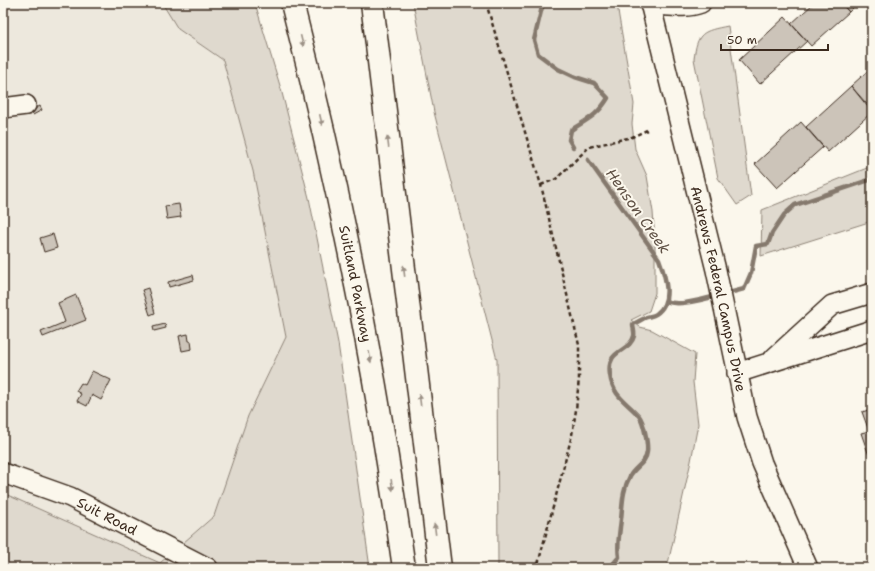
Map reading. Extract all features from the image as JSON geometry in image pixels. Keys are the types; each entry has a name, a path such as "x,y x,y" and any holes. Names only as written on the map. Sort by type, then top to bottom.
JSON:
{"highway":[{"name":"Suitland Parkway","path":"292,3 323,130 354,270 384,436 404,568"},
{"path":"372,3 440,568"}],"street":[{"path":"650,4 682,7 694,6 701,3"},
{"name":"Andrews Federal Campus Drive","path":"650,4 716,270 737,373 754,440 762,463 808,568"},
{"path":"3,108 26,105"},
{"path":"768,363 832,305 872,293"},
{"path":"737,373 872,330"},
{"name":"Suit Road","path":"3,473 70,498 208,568"}],"path":[{"path":"486,3 541,185 579,345 579,378 572,435 537,568"},
{"path":"541,185 556,178 589,148 632,137 647,130"}],"shaded area":[{"path":"3,3 162,3 178,29 223,60 253,171 286,337 248,416 214,516 160,563 3,493"},
{"path":"162,3 255,3 281,89 309,198 338,343 370,568 3,568 3,493 160,563 214,516 248,416 286,337 253,171 223,60 178,29"},
{"path":"413,3 617,3 634,104 632,124 635,149 647,176 653,212 655,241 655,293 649,311 631,320 640,327 652,330 695,354 693,382 698,424 667,568 498,568 497,360 434,112"},
{"path":"728,26 751,196 737,205 718,178 694,59 697,43 703,34 713,29"},
{"path":"872,166 872,221 761,256 762,210"}],"building":[{"path":"814,3 841,3 849,12 811,46 791,24"},
{"path":"841,3 858,3 849,12"},
{"path":"785,17 807,41 760,84 739,60"},
{"path":"872,67 872,110 851,86"},
{"path":"851,86 872,112 828,152 806,127"},
{"path":"40,106 42,110 33,115 31,111"},
{"path":"801,122 823,147 777,188 755,164"},
{"path":"179,204 181,217 167,219 165,206"},
{"path":"53,234 57,248 44,252 40,238"},
{"path":"193,275 194,280 169,287 168,282"},
{"path":"148,288 155,313 150,315 142,290"},
{"path":"76,295 86,320 43,337 41,332 65,322 58,303"},
{"path":"165,324 166,328 154,331 153,327"},
{"path":"188,334 192,349 182,351 179,336"},
{"path":"92,371 111,380 101,400 92,395 87,406 77,401 81,394 76,391 81,383 85,385"},
{"path":"872,409 872,464 861,433 869,431 862,412"}],"waterway":[{"name":"Henson Creek","path":"543,3 534,40 538,54 558,69 575,77 594,83 608,98 596,113 571,130 569,140 573,147"},
{"name":"Henson Creek","path":"588,160 659,259 664,273 666,288 665,303 662,309 655,315 633,324 634,335 632,341 615,355 610,366 610,375 614,389 641,419 645,433 647,452 645,459 632,473 627,482 618,542 619,557 608,568"},
{"name":"Henson Creek","path":"725,294 744,289 751,273 756,246 768,244 772,233 784,215 795,205 872,179"},
{"name":"Henson Creek","path":"666,301 671,303 684,303 717,296"}]}
